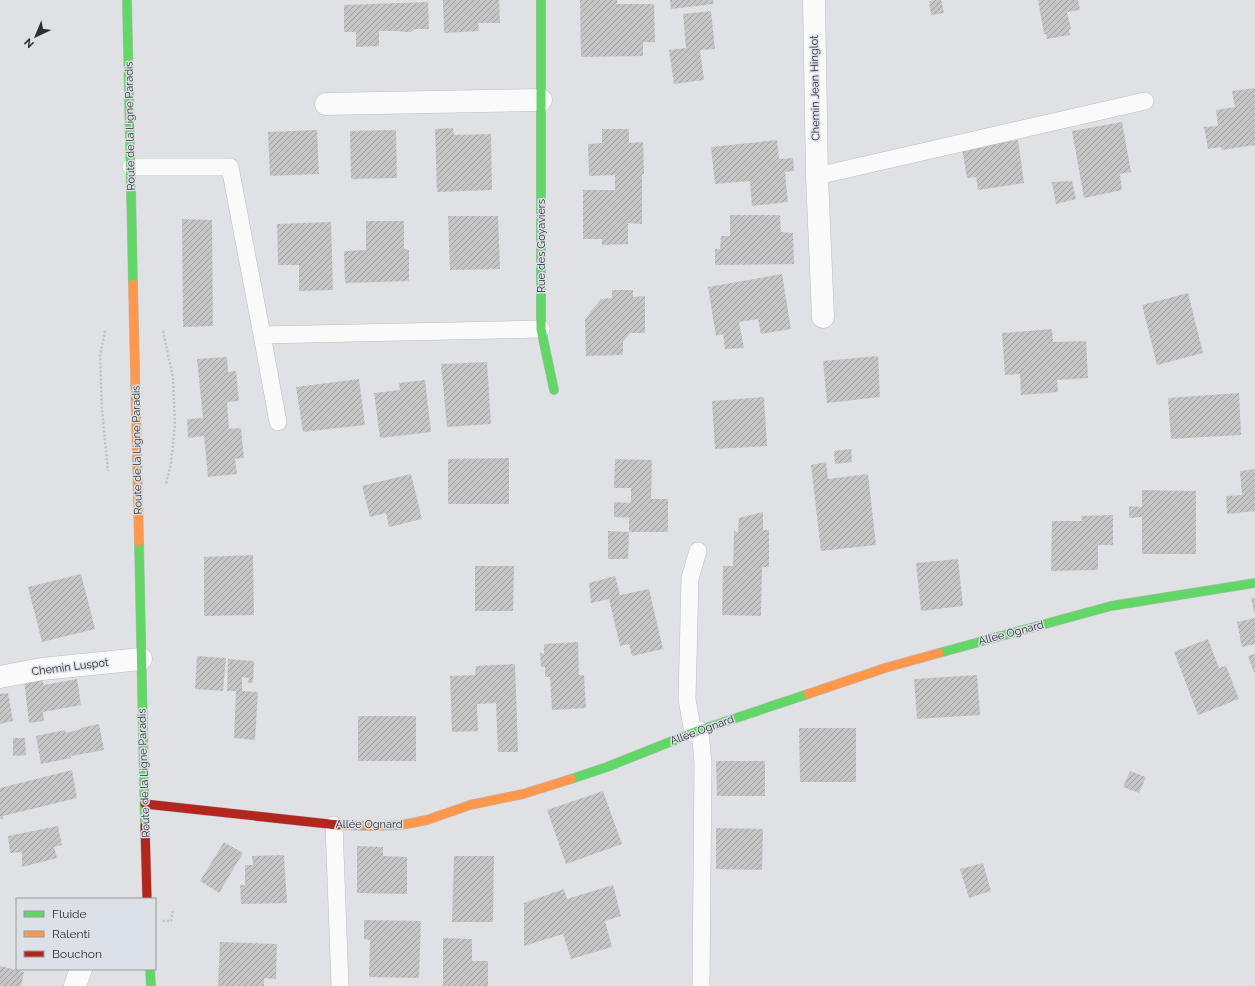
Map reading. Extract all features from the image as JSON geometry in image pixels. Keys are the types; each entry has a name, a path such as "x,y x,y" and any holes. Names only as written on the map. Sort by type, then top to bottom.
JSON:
{"street":[{"name":"Route de la Ligne Paradis","path":"127,0 147,898"},
{"name":"Rue des Goyaviers","path":"541,0 541,329 554,390"},
{"name":"Chemin Jean Hinglot","path":"814,0 817,176 823,317"},
{"path":"326,104 541,100"},
{"name":"Allée Ognard","path":"145,804 334,825 401,825 427,820 470,805 523,794 607,767 696,732 885,668 1111,606 1255,583"},
{"name":"Chemin Luspot","path":"0,677 42,669 141,659"},
{"path":"75,986 81,970"},
{"path":"150,970 151,986"}],"lane":[{"path":"817,176 1144,101"},
{"path":"131,167 230,166 278,422"},
{"path":"262,335 541,329"},
{"path":"698,551 690,578 687,699 703,763 701,986"},
{"path":"334,825 340,986"}],"building":[{"path":"443,0 499,0 500,23 478,23 479,31 444,33"},
{"path":"580,0 617,0 617,4 654,4 655,42 643,42 643,56 581,57"},
{"path":"670,0 713,0 714,4 671,9"},
{"path":"941,0 944,13 931,15 929,1"},
{"path":"1038,0 1078,0 1080,10 1067,12 1071,29 1069,30 1070,35 1047,39 1046,34 1044,34"},
{"path":"428,2 429,29 415,29 411,32 379,31 379,46 356,47 356,32 344,32 344,5"},
{"path":"711,11 715,49 700,50 704,80 674,84 669,50 686,48 683,14"},
{"path":"1255,88 1255,145 1222,150 1221,147 1208,149 1204,127 1218,126 1216,110 1235,107 1232,91"},
{"path":"1122,122 1131,172 1120,174 1122,190 1084,198 1072,131"},
{"path":"453,128 454,135 491,134 492,190 437,192 435,129"},
{"path":"602,129 629,129 629,143 643,142 644,174 642,174 642,224 628,223 628,244 602,245 602,239 583,239 583,190 615,190 615,175 589,176 588,144 602,143"},
{"path":"317,130 319,174 270,176 268,132"},
{"path":"396,130 397,178 351,179 350,131"},
{"path":"777,140 779,159 793,158 794,171 785,172 788,202 752,206 750,181 715,184 711,147"},
{"path":"1018,140 1024,183 978,190 976,177 967,178 962,149"},
{"path":"1072,181 1076,199 1056,204 1052,182"},
{"path":"730,215 780,215 781,232 793,233 794,264 715,265 715,249 720,249 721,236 730,236"},
{"path":"448,216 498,216 500,269 450,270"},
{"path":"182,219 212,220 213,326 183,327"},
{"path":"366,221 404,221 404,249 409,250 409,281 345,283 344,251 366,250"},
{"path":"331,222 333,290 299,291 299,265 278,265 277,224"},
{"path":"782,274 791,329 761,334 758,319 739,322 744,348 725,349 723,334 716,336 708,287"},
{"path":"612,290 633,290 633,297 645,296 645,333 630,333 623,342 623,355 586,356 585,319 601,299 612,298"},
{"path":"1188,293 1203,353 1157,365 1142,305"},
{"path":"1052,329 1053,342 1086,341 1088,378 1057,380 1058,392 1021,395 1020,374 1005,375 1002,333"},
{"path":"878,356 880,397 827,403 823,361"},
{"path":"227,357 228,372 236,371 239,401 227,402 229,429 241,428 244,458 235,459 237,474 208,477 204,436 188,438 187,419 203,418 197,359"},
{"path":"487,362 491,424 447,427 441,364"},
{"path":"359,379 365,425 303,432 296,387"},
{"path":"425,380 431,432 380,438 374,393 400,390 399,383"},
{"path":"1239,393 1241,435 1171,439 1168,398"},
{"path":"764,397 767,446 715,449 712,401"},
{"path":"851,449 852,462 835,464 834,451"},
{"path":"509,458 509,504 448,504 448,459"},
{"path":"615,459 652,460 651,499 668,499 668,532 629,532 629,518 636,518 614,517 614,502 631,503 631,488 614,488"},
{"path":"826,462 828,479 868,474 876,545 821,551 811,465"},
{"path":"1255,469 1255,511 1227,514 1226,496 1242,495 1240,471"},
{"path":"411,474 422,519 389,527 386,513 370,517 362,486"},
{"path":"1142,490 1196,491 1196,554 1142,554 1142,517 1129,518 1129,506 1142,507"},
{"path":"763,512 763,530 769,530 769,567 762,567 761,616 722,615 723,566 733,566 734,531 738,532 739,518"},
{"path":"1113,515 1113,545 1098,545 1098,570 1051,571 1052,521 1082,521 1081,516"},
{"path":"608,531 629,532 628,559 608,559"},
{"path":"253,555 254,615 204,616 204,557"},
{"path":"958,559 963,606 921,611 916,563"},
{"path":"475,566 514,566 513,611 475,611"},
{"path":"81,574 95,629 42,642 28,587"},
{"path":"615,576 620,595 649,589 663,649 632,656 629,644 620,646 609,599 591,603 589,583"},
{"path":"1251,598 1255,598 1255,612 1254,612"},
{"path":"1255,618 1255,644 1242,647 1237,622"},
{"path":"1208,639 1219,668 1226,666 1239,699 1198,715 1174,652"},
{"path":"578,642 579,675 584,675 586,708 552,710 550,677 545,677 545,667 541,667 540,653 544,654 544,644"},
{"path":"1255,654 1255,675 1248,656"},
{"path":"197,656 226,658 223,691 195,689"},
{"path":"228,659 254,661 253,683 248,683 249,678 242,677 242,691 258,692 255,740 234,738 236,691 227,691"},
{"path":"515,664 518,752 498,752 496,703 477,704 478,731 452,732 450,676 475,675 476,666"},
{"path":"977,675 980,715 917,719 914,679"},
{"path":"41,676 44,685 77,679 81,705 43,712 44,721 29,723 24,680"},
{"path":"8,693 13,721 0,724 0,694"},
{"path":"358,716 416,716 416,761 358,761"},
{"path":"99,724 104,750 71,756 71,758 41,764 36,736 65,730 66,733"},
{"path":"799,728 856,728 856,782 800,782"},
{"path":"13,738 25,738 26,755 13,756"},
{"path":"716,761 765,761 765,796 717,796"},
{"path":"72,770 77,798 3,816 3,819 0,819 0,788"},
{"path":"1130,771 1146,777 1139,793 1123,787"},
{"path":"603,791 622,844 566,864 547,810"},
{"path":"58,826 62,845 54,847 57,858 22,867 22,852 10,853 8,836"},
{"path":"716,828 763,829 762,870 716,869"},
{"path":"224,842 243,853 219,893 200,881"},
{"path":"357,846 383,847 383,856 407,857 407,894 357,893"},
{"path":"284,855 287,903 241,904 240,885 245,885 245,865 253,865 252,856"},
{"path":"454,856 494,856 493,922 452,922"},
{"path":"983,863 991,891 969,898 960,869"},
{"path":"613,885 621,916 605,921 612,947 571,959 563,934 524,946 524,903 564,889 567,899"},
{"path":"364,920 421,921 419,978 369,977 370,940 364,939"},
{"path":"443,938 472,939 472,961 488,961 488,986 443,986"},
{"path":"220,942 277,944 276,979 264,978 264,986 218,986"},
{"path":"0,966 24,972 21,986 0,986"}],"traffic: fast":[{"path":"127,0 133,284"},
{"path":"541,0 541,329 554,390"},
{"path":"139,542 145,826"},
{"path":"939,653 1111,606 1255,583"},
{"path":"571,779 607,767 700,730 808,694"},
{"path":"150,970 151,986"}],"traffic: slow":[{"path":"133,284 139,542"},
{"path":"808,694 885,668 939,653"},
{"path":"338,825 401,825 427,820 470,805 523,794 571,779"}],"traffic: jam":[{"path":"145,804 338,825"},
{"path":"145,826 147,898"}]}
